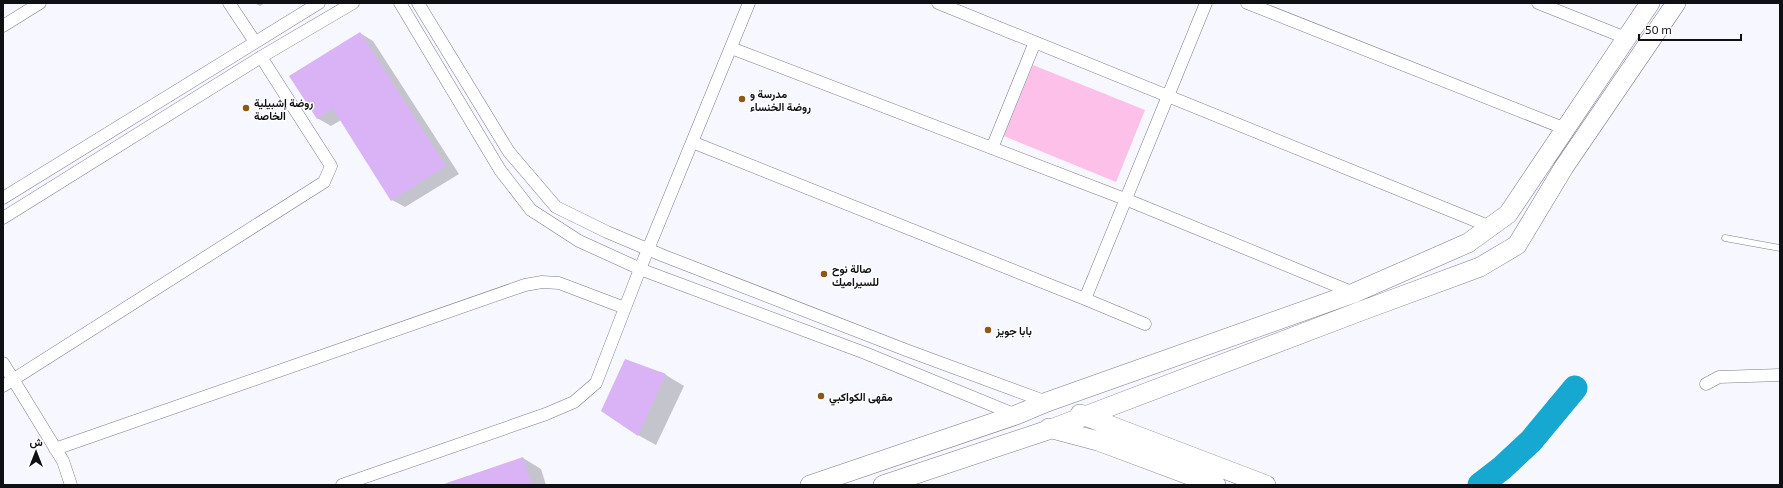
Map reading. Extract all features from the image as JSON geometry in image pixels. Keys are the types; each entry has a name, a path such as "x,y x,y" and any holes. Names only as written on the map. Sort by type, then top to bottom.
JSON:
{"main road":[{"path":"810,485 1016,415 1047,402 1354,293 1468,243 1508,214 1650,3"},
{"path":"883,485 1051,429 1361,311 1480,268 1517,245 1564,167 1676,3"},
{"path":"1047,402 1266,485"},
{"path":"1016,415 1051,429 1098,441 1216,485"}],"street":[{"path":"3,26 40,3"},
{"path":"229,3 255,42"},
{"path":"3,198 319,3"},
{"path":"3,218 261,57 353,3"},
{"path":"400,3 500,170 531,210 579,241 640,269 866,353 1016,415"},
{"path":"418,3 509,152 556,207 607,232 648,249 898,347 1047,402"},
{"path":"342,485 546,414 574,402 596,383 648,249 749,3"},
{"path":"938,3 1491,227"},
{"path":"1085,299 1206,3"},
{"path":"1247,3 1566,129"},
{"path":"1538,3 1626,38"},
{"path":"992,148 1035,42"},
{"path":"731,48 1125,199 1354,293"},
{"path":"8,382 324,182 331,166 261,57"},
{"path":"692,142 1145,324"},
{"path":"55,449 525,285 542,282 559,283 625,308"},
{"path":"3,363 8,382 63,461 71,485"},
{"path":"1706,384 1719,377 1780,375"}],"lane":[{"path":"1725,238 1780,248"}],"shaded area":[{"path":"1033,65 1145,110 1116,182 1004,136"}],"building":[{"path":"360,32 446,166 391,201 333,109 317,119 289,76"},
{"path":"625,359 666,374 638,436 601,411"},
{"path":"523,457 532,485 448,485 447,483"}],"waterway":[{"path":"1480,485 1502,468 1531,441 1575,388"}],"place":[{"name":"مدرسة و روضة الخنساء","path":"742,99"},
{"name":"روضة إشبيلية الخاصة","path":"246,108"},
{"name":"صالة نوح للسيراميك","path":"824,274"},
{"name":"بابا جويز","path":"988,330"},
{"name":"مقهى الكواكبي","path":"821,396"}]}
